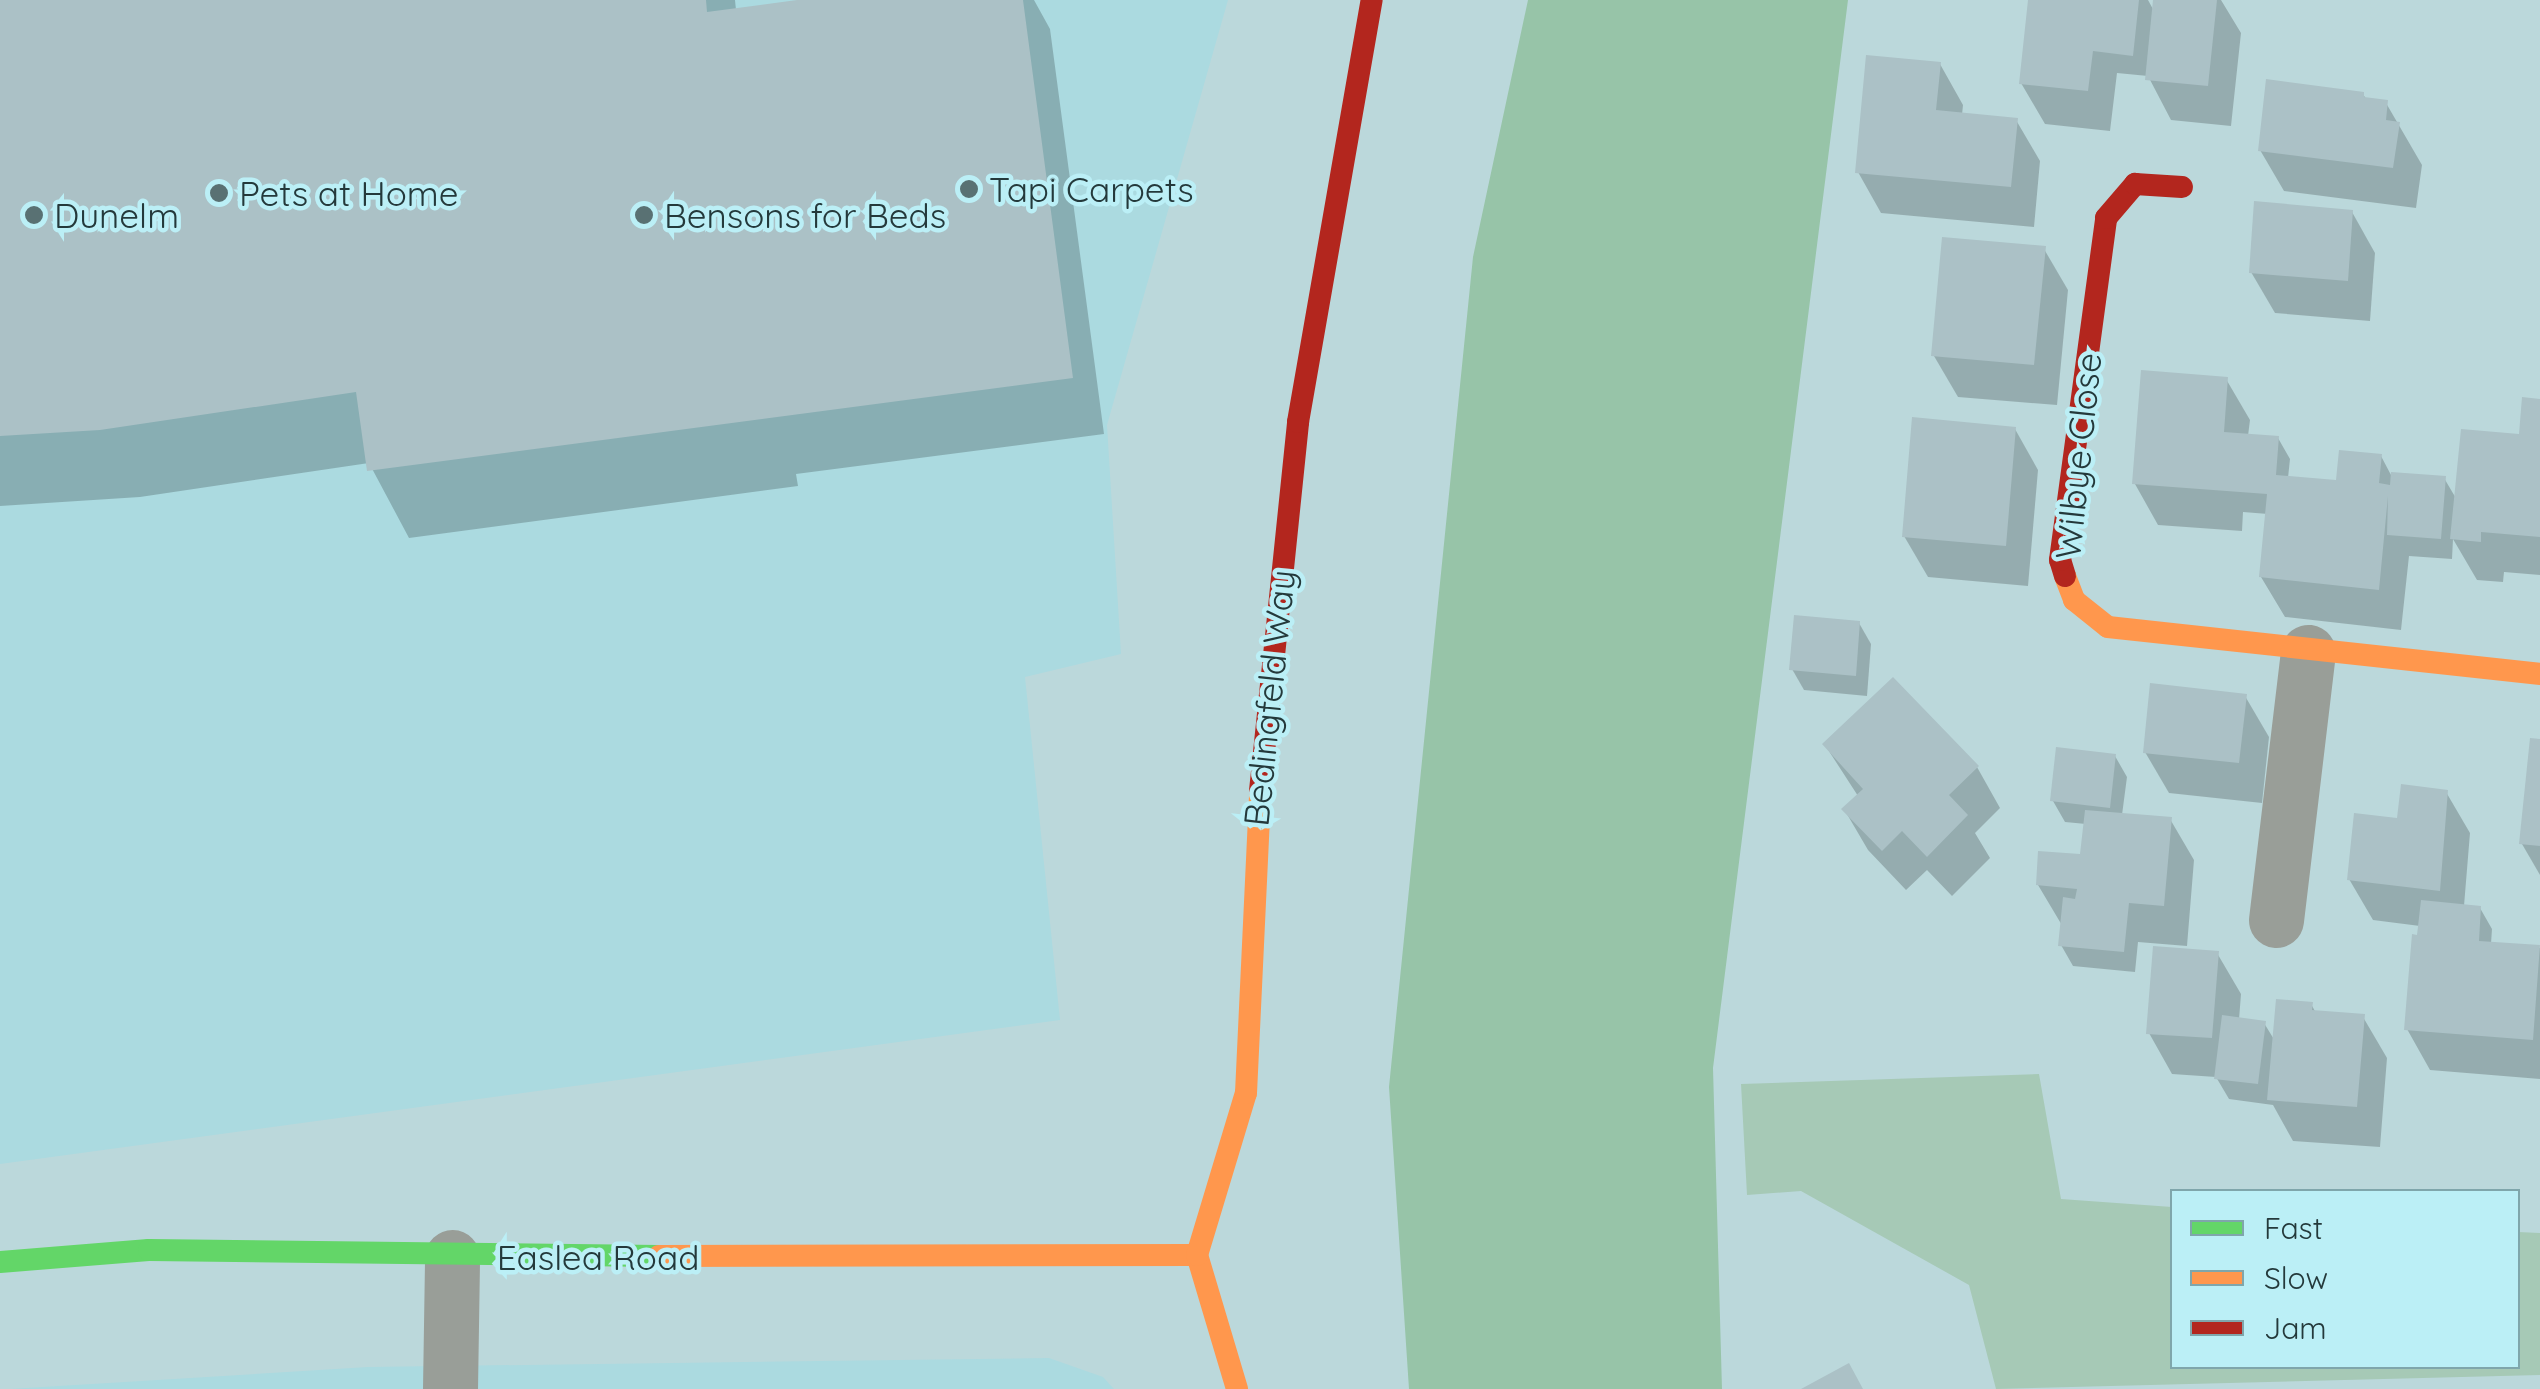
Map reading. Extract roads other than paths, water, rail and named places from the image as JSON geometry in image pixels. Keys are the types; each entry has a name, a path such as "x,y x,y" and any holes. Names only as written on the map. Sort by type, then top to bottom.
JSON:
{"street":[{"name":"Bedingfeld Way","path":"1197,1255 1246,1093 1255,837 1298,422 1372,0"},
{"name":"Wilbye Close","path":"2182,187 2135,184 2106,218 2060,560 2074,600 2108,627 2308,652 2540,674"},
{"path":"2276,920 2308,652"},
{"name":"Easlea Road","path":"0,1262 149,1250 452,1257 1197,1255"},
{"path":"1197,1255 1237,1389"},
{"path":"450,1389 452,1257"}],"place":[{"name":"Tapi Carpets","path":"969,189"},
{"name":"Pets at Home","path":"219,193"},
{"name":"Dunelm","path":"34,215"},
{"name":"Bensons for Beds","path":"644,215"}]}
